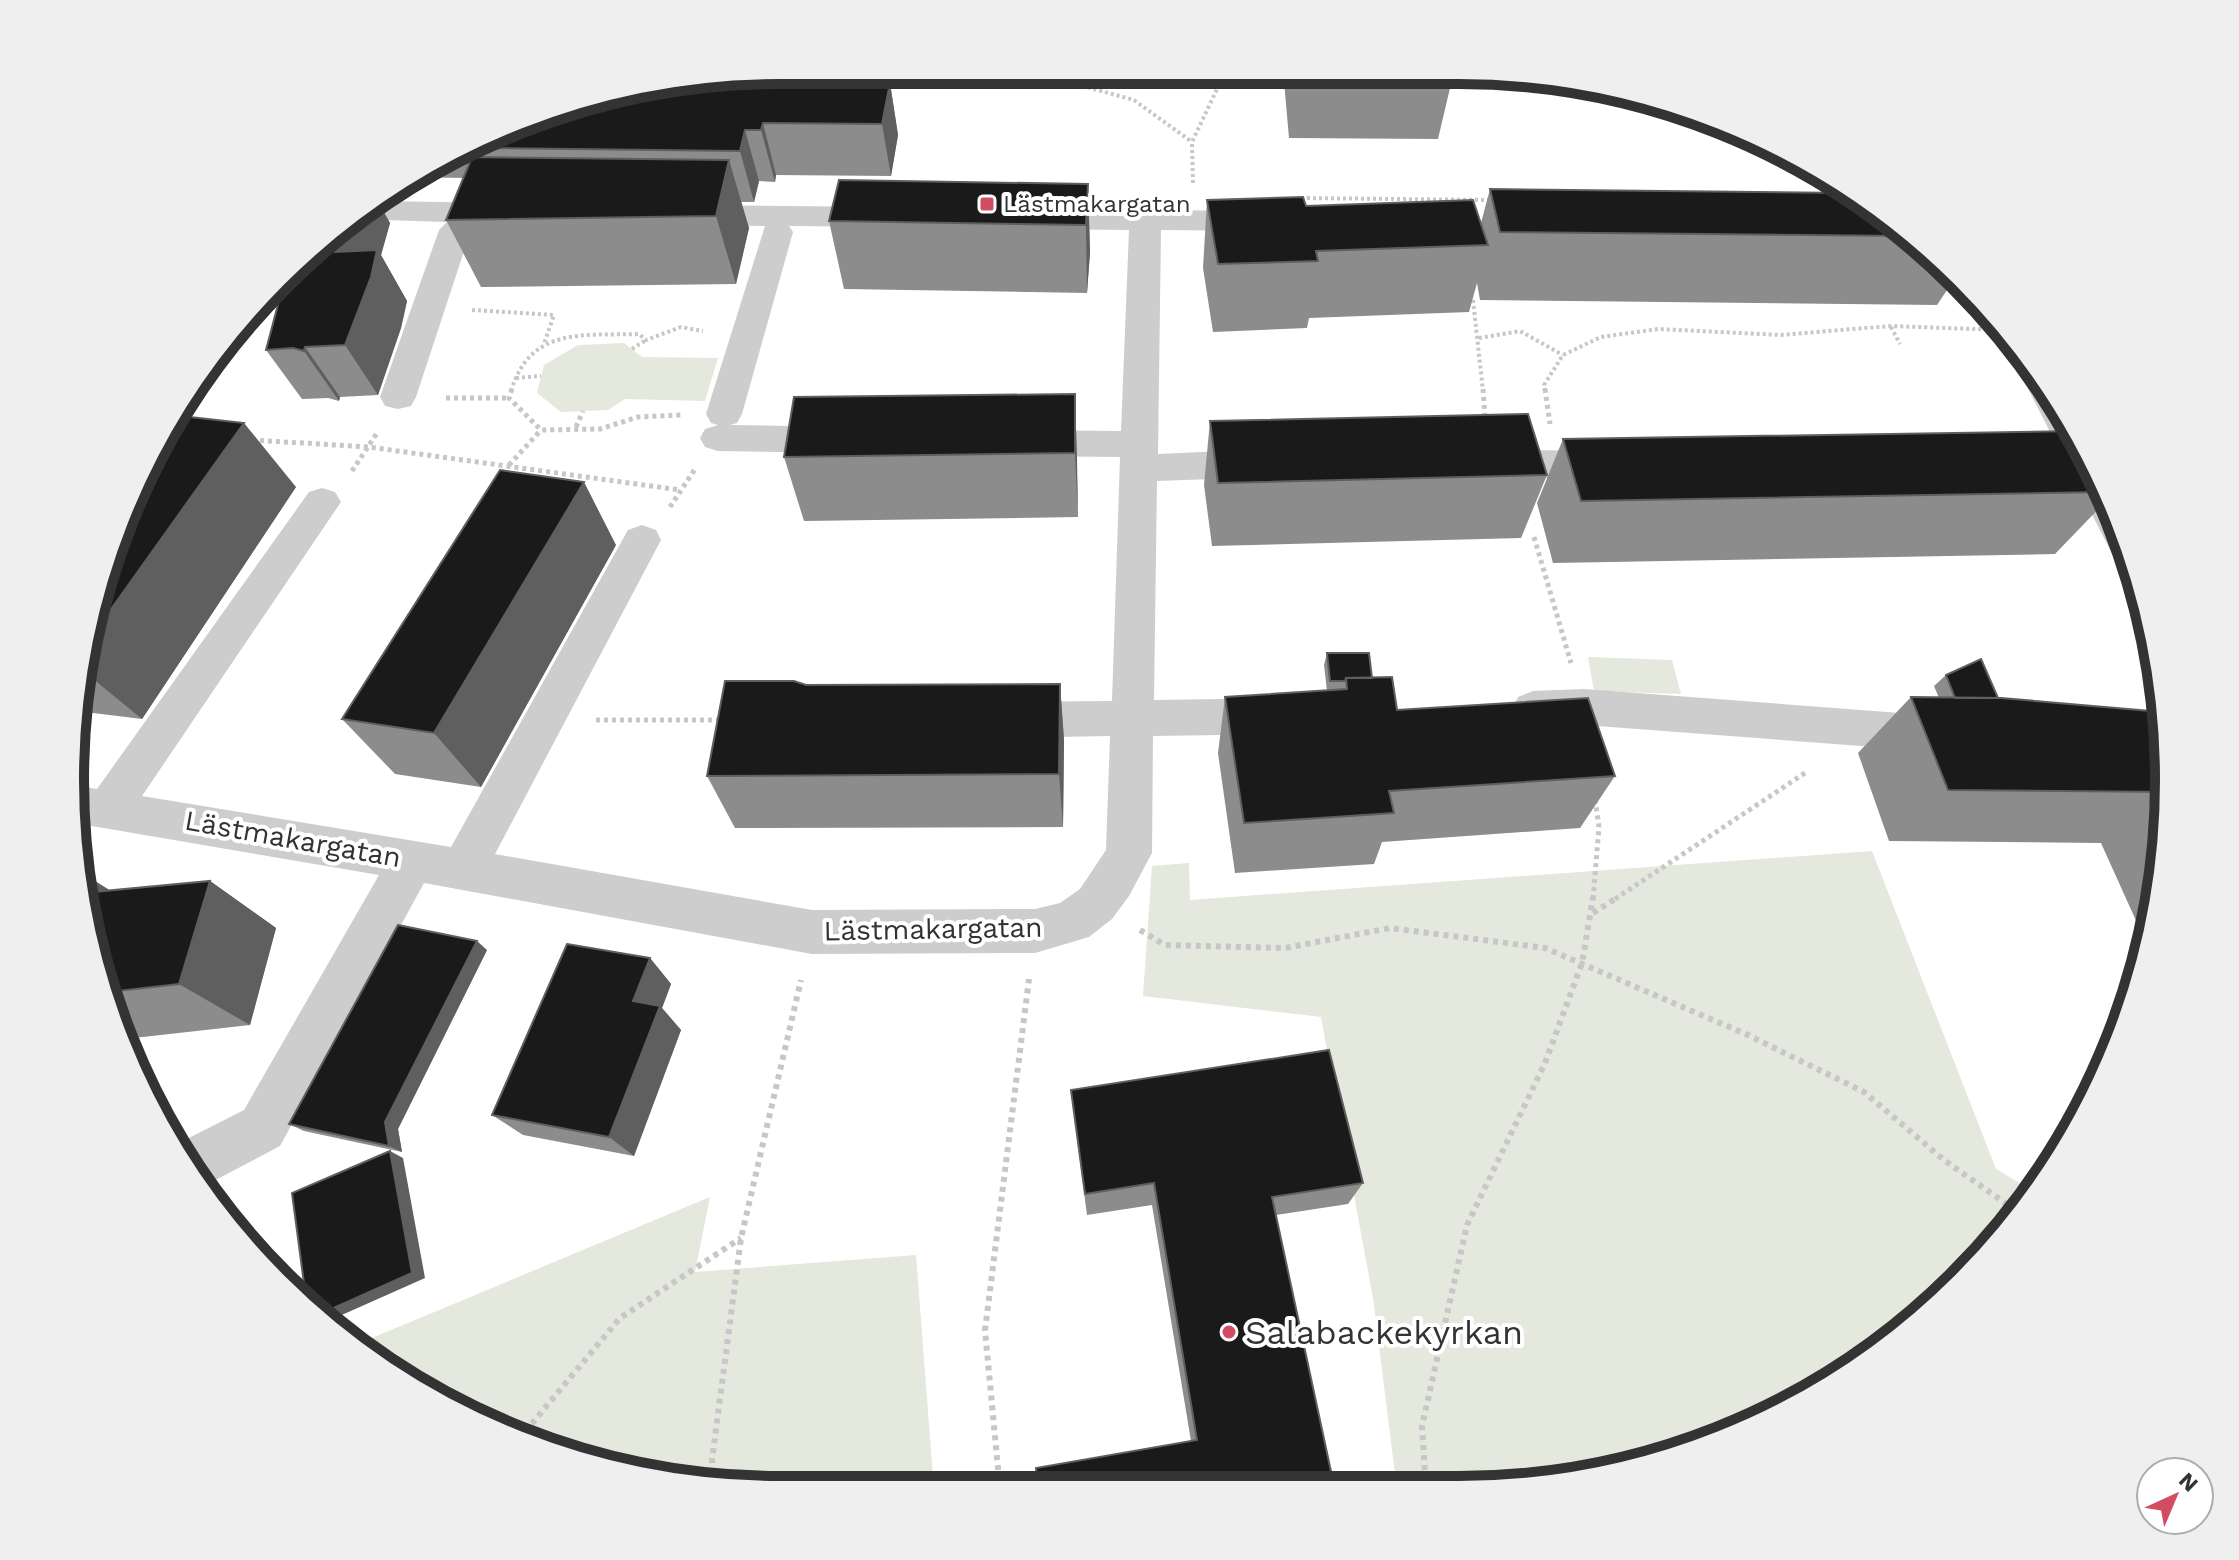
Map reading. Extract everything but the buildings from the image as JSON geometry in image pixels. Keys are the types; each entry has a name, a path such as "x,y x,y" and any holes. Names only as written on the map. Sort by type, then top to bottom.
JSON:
{"street":[{"path":"379,211 534,213"},
{"path":"659,214 926,217"},
{"path":"1005,218 1292,221"},
{"name":"Lästmakargatan","path":"94,806 812,932 1035,931 1072,922 1096,904 1129,853 1145,220"},
{"path":"398,397 455,230"},
{"path":"777,232 721,426 889,441"},
{"path":"983,442 1138,456 1295,462"},
{"path":"1444,457 1488,455 1512,464 1652,465"},
{"path":"2043,469 2082,470"},
{"path":"94,806 322,502"},
{"path":"463,869 642,540"},
{"path":"1497,710 1584,707 1980,736"},
{"path":"964,720 1323,715"},
{"path":"198,1162 262,1128 412,860"}],"path":[{"path":"801,90 804,84"},
{"path":"1075,84 1134,100 1192,142"},
{"path":"1198,220 1193,197 1192,142 1219,84"},
{"path":"1473,300 1488,455"},
{"path":"428,307 554,315 544,344"},
{"path":"632,349 675,325 707,332 748,332"},
{"path":"1890,326 1900,344"},
{"path":"1556,464 1544,385 1563,355 1601,337 1658,329 1781,335 1890,326 1989,330"},
{"path":"1479,338 1520,331 1563,355"},
{"path":"509,398 525,358 544,344 565,338 639,334 646,340"},
{"path":"515,379 541,376"},
{"path":"322,502 338,493 398,397 509,398 541,430"},
{"path":"576,427 583,411"},
{"path":"509,466 541,430 576,427 600,429 638,417 721,426 661,523 642,540"},
{"path":"250,440 369,447 680,490"},
{"path":"1534,537 1584,707"},
{"path":"544,720 733,720"},
{"path":"1592,913 1871,729"},
{"path":"1425,1476 1422,1426 1467,1225 1545,1063 1582,963 1592,913 1599,827 1595,797"},
{"path":"1096,904 1165,945 1285,948 1390,928 1545,948 1748,1035 1864,1092 1944,1160 2009,1206"},
{"path":"999,1476 985,1330 1035,931"},
{"path":"713,1473 712,1460 741,1238 812,932"},
{"path":"528,1428 620,1318 741,1238"}],"shaded area":[{"path":"624,343 642,357 718,358 705,401 625,399 608,410 561,412 537,393 544,365 578,345"},
{"path":"1588,657 1672,660 1681,694 1594,691"},
{"path":"1872,851 1996,1169 2024,1186 1982,1239 1918,1303 1846,1359 1767,1404 1683,1439 1595,1463 1505,1475 1395,1476 1373,1298 1321,1017 1143,996 1152,866 1189,863 1190,900"},
{"path":"710,1197 695,1272 916,1255 933,1476 734,1475 644,1463 556,1439 514,1423 432,1383 367,1340"}],"place":[{"name":"Lästmakargatan","path":"987,204"},
{"name":"Salabackekyrkan","path":"1229,1332"}]}
